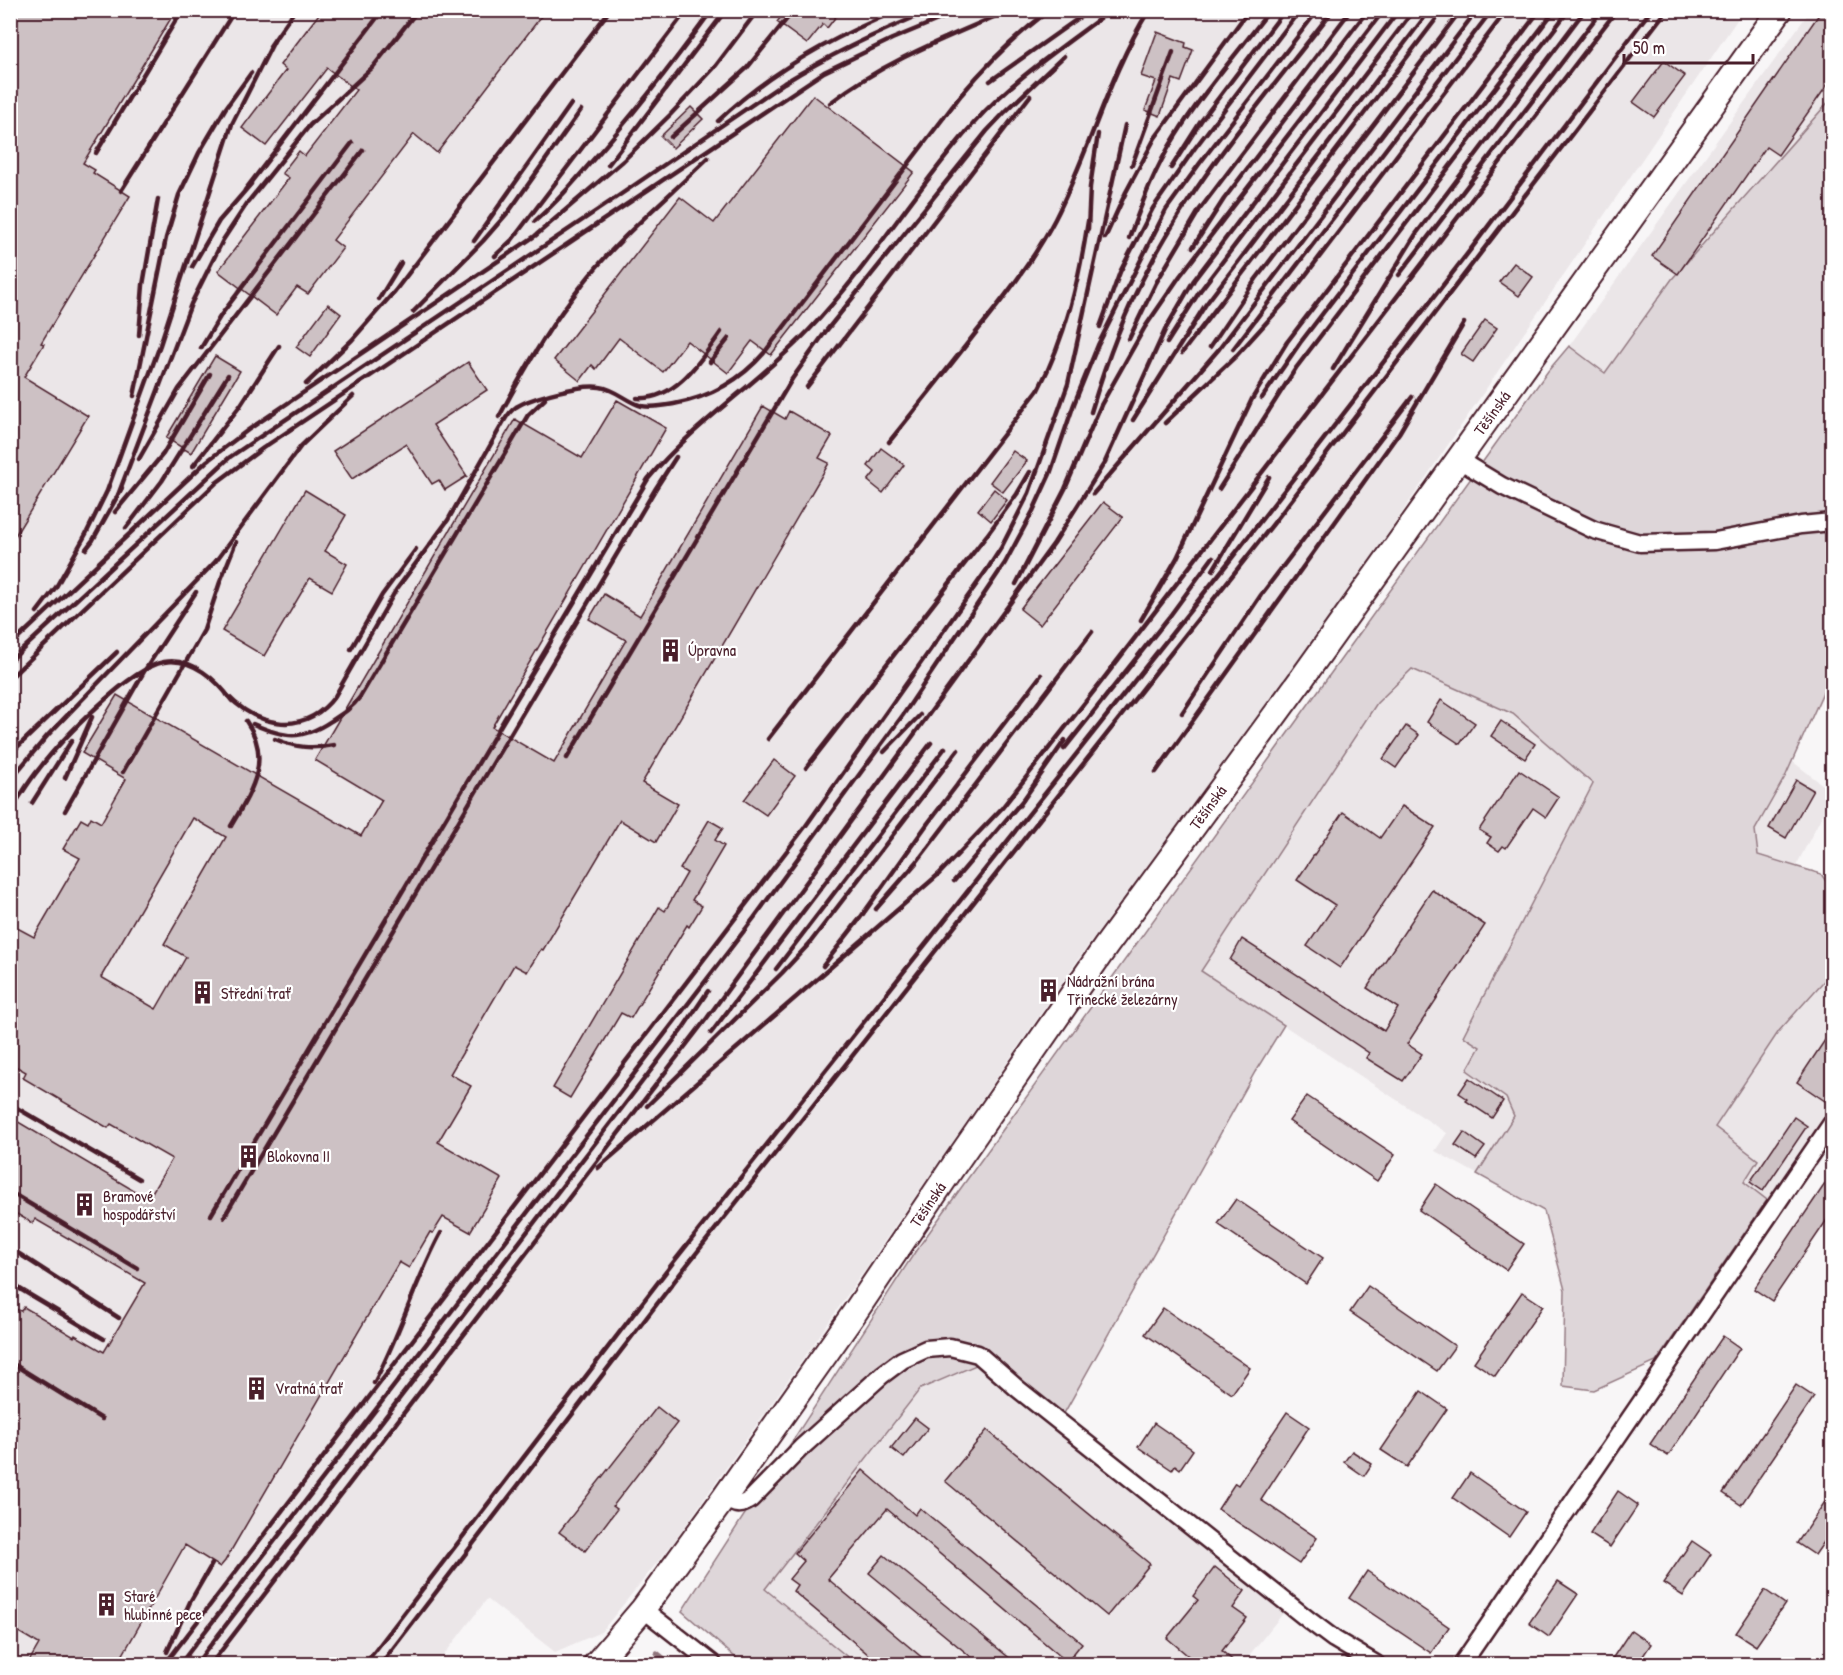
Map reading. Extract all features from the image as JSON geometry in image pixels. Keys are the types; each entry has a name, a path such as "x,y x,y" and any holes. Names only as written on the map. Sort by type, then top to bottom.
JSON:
{"main road":[{"name":"Těšínská","path":"596,1665 643,1609 724,1498 853,1315 1106,946 1780,10"}],"street":[{"path":"1458,460 1502,486 1594,530 1640,543 1715,542 1801,525 1833,522"},
{"path":"1462,1665 1827,1144 1833,1123"},
{"path":"724,1498 736,1505 743,1505 751,1499 801,1448 882,1375 902,1360 926,1349 950,1347 978,1354 1018,1389 1310,1621 1376,1665"},
{"path":"643,1609 713,1665"}],"shaded area":[{"path":"10,11 1743,11 1333,614 1079,958 813,1345 673,1543 601,1632 555,1652 487,1599 437,1664 11,1664"},
{"path":"1810,11 1832,11 1832,98 1672,279 1605,373 1569,346"},
{"path":"1832,98 1832,672 1786,775 1755,830 1758,855 1821,874 1832,890 1832,972 1779,1031 1715,1127 1758,1160 1744,1182 1767,1200 1656,1362 1594,1390 1563,1386 1565,1290 1544,1211 1477,1174 1514,1116 1506,1098 1467,1070 1480,1047 1463,1036 1593,784 1513,714 1412,669 1377,703 1201,971 1284,1025 1255,1072 1062,1417 992,1358 920,1389 765,1589 856,1664 743,1664 682,1611 915,1252 1548,371 1569,346 1605,373 1672,279"},
{"path":"1412,669 1513,714 1593,784 1463,1035 1480,1047 1467,1070 1506,1098 1514,1116 1477,1174 1435,1151 1447,1133 1201,971 1377,703"},
{"path":"1792,761 1832,792 1796,866 1758,855 1755,830"},
{"path":"1822,984 1832,990 1832,1103 1767,1200 1743,1182 1715,1127 1779,1031"},
{"path":"976,1365 1285,1611 1242,1664 857,1664 765,1589 920,1389"}],"building":[{"path":"10,10 176,10 83,163 95,170 93,173 130,196 41,343 44,344 24,377 88,416 10,544"},
{"path":"322,10 546,10 437,153 414,134 333,240 343,248 308,294 297,287 276,315 218,271 289,178 282,173 299,151 305,156 356,90 327,68 266,146 242,128 286,70 280,65"},
{"path":"786,10 841,10 827,28 823,24 807,44 777,22"},
{"path":"1822,10 1833,10 1833,77 1778,155 1766,147 1678,274 1652,256"},
{"path":"1157,32 1186,43 1185,47 1193,50 1181,82 1173,79 1160,116 1145,110 1156,81 1141,76"},
{"path":"1664,61 1685,76 1654,117 1633,102"},
{"path":"813,95 914,172 771,355 752,341 728,373 687,341 663,372 619,338 596,369 592,365 580,381 554,360 680,197 714,223"},
{"path":"691,107 703,119 673,148 661,136"},
{"path":"1514,263 1533,277 1519,296 1499,282"},
{"path":"328,304 341,314 310,357 296,347"},
{"path":"1485,320 1497,328 1473,362 1461,354"},
{"path":"215,356 240,371 191,453 166,438"},
{"path":"468,362 487,390 433,425 467,476 445,490 439,480 432,484 406,444 352,479 333,451"},
{"path":"617,400 666,428 492,727 554,763 626,640 589,619 604,594 640,616 763,406 785,419 789,411 832,436 819,458 829,463 642,783 678,804 656,842 620,820 543,950 541,949 527,972 514,965 450,1074 471,1086 438,1142 502,1179 470,1232 443,1217 433,1233 430,1232 409,1268 399,1262 220,1567 185,1545 117,1665 27,1665 39,1644 10,1627 10,1307 21,1311 24,1307 104,1352 145,1283 35,1219 32,1223 10,1210 10,1128 15,1120 148,1199 172,1159 111,1124 108,1128 23,1078 26,1072 10,1063 10,924 34,937 80,858 63,849 81,819 88,823 91,817 101,823 126,779 82,753 117,695 361,836 382,800 315,760 515,419 582,458","holes":["193,818 226,837 164,944 186,957 156,1009 101,977"]},
{"path":"881,448 904,465 883,493 868,481 875,472 868,466"},
{"path":"1013,451 1027,461 1003,492 990,482"},
{"path":"994,489 1007,500 991,521 978,510"},
{"path":"305,490 346,515 325,551 347,564 332,591 310,578 264,656 222,631"},
{"path":"1103,502 1123,517 1040,625 1020,609"},
{"path":"1441,700 1475,723 1460,744 1427,722"},
{"path":"1501,721 1535,744 1525,759 1491,736"},
{"path":"1406,726 1419,735 1396,768 1383,759"},
{"path":"774,760 795,776 766,815 744,800"},
{"path":"1519,770 1559,797 1546,817 1533,808 1506,848 1503,846 1499,851 1487,843 1491,837 1479,830"},
{"path":"1796,780 1813,790 1786,838 1769,828"},
{"path":"1402,806 1435,827 1340,968 1307,946 1335,905 1297,880 1343,812 1380,838"},
{"path":"709,820 723,828 715,840 724,846 692,900 702,906 689,927 687,925 631,1018 621,1013 570,1098 553,1088 659,907 665,911 687,873 680,869"},
{"path":"1432,890 1485,925 1407,1044 1422,1054 1403,1081 1366,1058 1369,1053 1230,960 1242,939 1384,1031 1398,1008 1367,988"},
{"path":"1833,1028 1833,1089 1825,1101 1797,1082"},
{"path":"1469,1078 1503,1101 1492,1118 1466,1101 1468,1099 1459,1093"},
{"path":"1307,1096 1395,1155 1377,1181 1289,1121"},
{"path":"1794,1117 1807,1126 1763,1191 1750,1182"},
{"path":"1464,1132 1485,1147 1476,1159 1455,1145"},
{"path":"1833,1172 1833,1211 1772,1301 1754,1289"},
{"path":"1436,1184 1524,1244 1506,1270 1419,1210"},
{"path":"1236,1199 1323,1258 1306,1284 1218,1224"},
{"path":"1368,1286 1455,1346 1437,1371 1350,1312"},
{"path":"1522,1292 1543,1306 1495,1376 1474,1362"},
{"path":"1163,1308 1250,1368 1232,1394 1145,1334"},
{"path":"1723,1336 1740,1348 1668,1456 1650,1444"},
{"path":"1796,1385 1814,1397 1741,1505 1723,1493"},
{"path":"1421,1391 1447,1409 1407,1467 1381,1450"},
{"path":"657,1407 677,1423 613,1506 617,1509 585,1551 559,1532"},
{"path":"1287,1412 1309,1427 1261,1500 1317,1538 1299,1564 1218,1509 1235,1483 1238,1485"},
{"path":"915,1418 928,1428 904,1458 891,1448"},
{"path":"1154,1423 1193,1450 1180,1469 1175,1465 1172,1470 1138,1447"},
{"path":"987,1430 1150,1564 1107,1616 945,1481"},
{"path":"1352,1451 1372,1464 1364,1476 1344,1462"},
{"path":"863,1470 915,1515 920,1508 1082,1643 1067,1662 887,1509 828,1579 931,1665 881,1665 793,1591 797,1585 789,1579 804,1561 795,1553"},
{"path":"1470,1473 1526,1512 1509,1537 1453,1498"},
{"path":"1833,1490 1833,1529 1815,1555 1797,1543"},
{"path":"1618,1491 1638,1505 1610,1547 1590,1534"},
{"path":"1692,1541 1711,1554 1683,1596 1663,1583"},
{"path":"884,1555 1018,1665 981,1665 869,1573"},
{"path":"1215,1567 1245,1591 1233,1608 1247,1618 1222,1651 1238,1665 1199,1665 1167,1638 1198,1600 1193,1596"},
{"path":"1367,1571 1449,1627 1431,1653 1349,1598"},
{"path":"1558,1581 1578,1594 1549,1637 1529,1623"},
{"path":"1765,1590 1785,1604 1756,1646 1736,1633"},
{"path":"1631,1630 1651,1644 1637,1665 1608,1665"}],"waterway":[{"path":"657,1653 671,1664"}],"railway":[{"path":"96,153 182,10"},
{"path":"121,191 235,10"},
{"path":"270,46 295,10"},
{"path":"245,190 383,10"},
{"path":"118,495 191,304 223,240 248,202 310,125 373,67 418,10"},
{"path":"306,384 352,340 395,291 610,10"},
{"path":"495,256 512,240 687,10"},
{"path":"535,221 565,192 624,124 712,10"},
{"path":"608,165 726,10"},
{"path":"10,646 207,461 248,430 535,236 623,161 670,115 714,68 758,10"},
{"path":"671,137 747,68 794,10"},
{"path":"718,121 759,86 803,57 899,10"},
{"path":"10,661 230,457 784,83 856,44 932,10"},
{"path":"10,678 216,483 263,448 824,72 892,39 962,10"},
{"path":"830,103 894,62 1010,10"},
{"path":"227,695 253,715 282,723 296,722 323,709 335,696 396,590 448,520 504,421 516,407 533,399 582,387 600,387 611,390 631,402 654,407 700,397 735,380 745,372 764,353 961,95 1003,50 1050,10"},
{"path":"990,81 1090,10"},
{"path":"211,1215 648,479 686,439 769,368 809,330 852,280 952,148 989,107 1040,64 1111,10"},
{"path":"889,442 1007,293 1046,235 1079,167 1110,87 1149,10"},
{"path":"1105,238 1155,138 1249,10"},
{"path":"1129,238 1155,173 1175,137 1209,88 1270,10"},
{"path":"1171,168 1201,121 1285,10"},
{"path":"1100,327 1120,272 1153,208 1195,148 1300,10"},
{"path":"180,1664 754,918 903,715 1005,563 1033,511 1050,474 1074,404 1098,345 1166,210 1318,10"},
{"path":"1091,412 1123,321 1167,234 1211,168 1333,10"},
{"path":"1129,339 1156,283 1200,209 1351,10"},
{"path":"1193,247 1224,199 1368,10"},
{"path":"1016,584 1065,489 1101,405 1145,327 1180,276 1384,10"},
{"path":"211,1664 707,1018 1054,543 1105,462 1166,328 1194,280 1399,10"},
{"path":"1167,343 1200,291 1414,10"},
{"path":"1133,420 1206,304 1430,10"},
{"path":"1182,353 1443,10"},
{"path":"1210,347 1256,279 1461,10"},
{"path":"1093,494 1219,349 1477,10"},
{"path":"1233,349 1492,10"},
{"path":"1165,423 1237,355 1286,301 1507,10"},
{"path":"1141,620 1177,558 1252,399 1287,342 1540,10"},
{"path":"1262,398 1300,343 1555,10"},
{"path":"1219,489 1296,368 1569,10"},
{"path":"1333,369 1416,234 1585,10"},
{"path":"1399,275 1602,10"},
{"path":"598,1168 939,874 1002,808 1617,10"},
{"path":"365,1664 672,1264 1231,559 1471,249 1651,10"},
{"path":"381,1664 683,1270 1273,524 1667,10"},
{"path":"37,612 56,587 107,491 160,345 232,124 275,39"},
{"path":"1132,165 1173,52"},
{"path":"567,758 792,379 826,331 987,131 1064,56"},
{"path":"134,396 166,238 179,195 199,153 225,109 251,73"},
{"path":"807,387 1030,96"},
{"path":"474,241 571,104"},
{"path":"413,312 510,210 581,110"},
{"path":"165,1664 805,827 1001,548 1029,493 1068,384 1125,125"},
{"path":"1088,229 1090,187 1098,134"},
{"path":"201,348 221,315 352,143"},
{"path":"139,459 179,389 363,150"},
{"path":"499,417 537,349 558,316 582,285 627,235 708,158"},
{"path":"192,267 219,221 251,184"},
{"path":"139,335 143,285 158,199"},
{"path":"768,739 1038,390 1064,329 1088,221"},
{"path":"379,299 401,263"},
{"path":"1156,772 1399,433 1464,323"},
{"path":"637,398 651,397 675,386 696,366 721,332"},
{"path":"710,362 729,338"},
{"path":"193,466 240,406 279,346"},
{"path":"115,512 163,454 210,374"},
{"path":"126,528 162,481 228,375"},
{"path":"10,780 48,735 215,562 301,446 353,396"},
{"path":"1182,713 1261,595 1412,397"},
{"path":"253,724 274,732 302,734 311,732 331,721 357,701 528,415 545,399"},
{"path":"224,1217 676,457"},
{"path":"806,768 987,535 1030,472"},
{"path":"1213,570 1269,477"},
{"path":"86,549 122,488"},
{"path":"123,772 204,630 236,542"},
{"path":"351,649 382,595 416,549"},
{"path":"1064,749 1169,617 1213,557"},
{"path":"65,811 145,670 196,592"},
{"path":"876,909 916,863 1092,632"},
{"path":"10,754 117,652"},
{"path":"10,811 35,774 79,724 115,691 150,667 174,661 194,667 219,685 232,701"},
{"path":"823,966 1041,675"},
{"path":"884,752 920,715"},
{"path":"65,778 92,717"},
{"path":"231,826 252,788 258,762 258,749 254,735 246,721"},
{"path":"275,739 304,747 334,745"},
{"path":"32,803 72,740"},
{"path":"1019,806 1065,740"},
{"path":"711,1033 931,743"},
{"path":"776,969 945,748"},
{"path":"647,1106 809,944 958,750"},
{"path":"954,881 1023,800"},
{"path":"196,1664 681,1031 708,991"},
{"path":"10,1104 139,1179"},
{"path":"10,1192 137,1268"},
{"path":"374,1383 441,1233"},
{"path":"10,1248 119,1318"},
{"path":"10,1281 104,1339"},
{"path":"10,1362 102,1419"},
{"path":"167,1652 190,1602 212,1564"}],"place":[{"name":"Úpravna","path":"670,650"},
{"name":"Nádražní brána Třinecké železárny","path":"1049,990"},
{"name":"Střední trať","path":"203,993"},
{"name":"Blokovna II","path":"249,1156"},
{"name":"Bramové hospodářství","path":"85,1205"},
{"name":"Vratná trať","path":"257,1388"},
{"name":"Staré hlubinné pece","path":"106,1605"}]}
